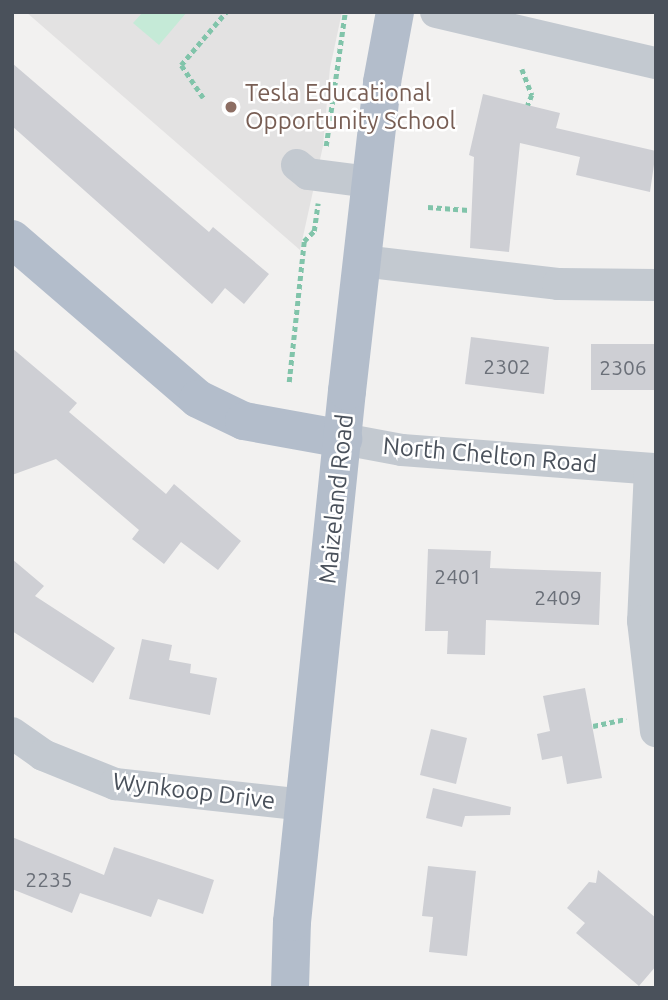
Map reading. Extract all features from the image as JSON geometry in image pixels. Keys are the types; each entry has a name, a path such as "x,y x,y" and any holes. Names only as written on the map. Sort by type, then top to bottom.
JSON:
{"main road":[{"name":"Maizeland Road","path":"290,988 304,805 370,182 395,12"},
{"name":"North Chelton Road","path":"12,239 198,399 244,421 343,439"}],"street":[{"path":"436,12 656,63"},
{"path":"297,165 308,174 370,182"},
{"path":"362,261 558,284 656,285"},
{"name":"North Chelton Road","path":"343,439 402,450 653,469"},
{"path":"653,469 643,621 656,731"},
{"name":"Wynkoop Drive","path":"12,733 43,755 115,784 304,805"}],"path":[{"path":"203,98 181,65 226,12"},
{"path":"522,68 531,95 528,105"},
{"path":"428,207 469,211"}],"shaded area":[{"name":"Tesla Educational Opportunity School","path":"26,12 342,12 330,68 323,146 300,250"}],"green space":[{"path":"143,12 187,12 159,45 133,23"}],"building":[{"path":"12,63 209,232 213,227 269,274 244,304 225,288 212,304 12,126"},
{"path":"483,94 560,113 556,128 656,151 650,192 576,175 580,157 520,143 509,252 470,248 474,157 469,155"},
{"path":"471,337 549,347 544,394 465,384"},
{"path":"591,344 656,344 656,390 591,390"},
{"path":"12,348 77,403 69,412 166,494 174,484 241,541 218,570 181,542 164,564 132,539 139,530 56,459 12,475"},
{"path":"428,549 491,551 490,568 601,572 599,625 486,620 485,655 447,654 448,631 425,631"},
{"path":"12,559 44,586 35,596 115,648 93,683 12,631"},
{"path":"142,639 172,645 169,660 191,664 190,673 217,678 210,715 129,699"},
{"path":"585,688 602,778 567,784 562,756 542,760 537,734 550,731 543,696"},
{"path":"431,729 467,738 456,784 420,775"},
{"path":"433,788 511,807 510,815 465,816 462,827 426,818"},
{"path":"12,837 104,875 114,847 214,880 203,914 158,899 151,917 80,893 72,913 12,889"},
{"path":"428,866 476,871 467,956 429,952 433,917 422,916"},
{"path":"598,870 656,918 656,966 639,986 576,933 585,923 567,908 589,882 596,883"}],"place":[{"name":"Tesla Educational Opportunity School","path":"231,107"}]}
